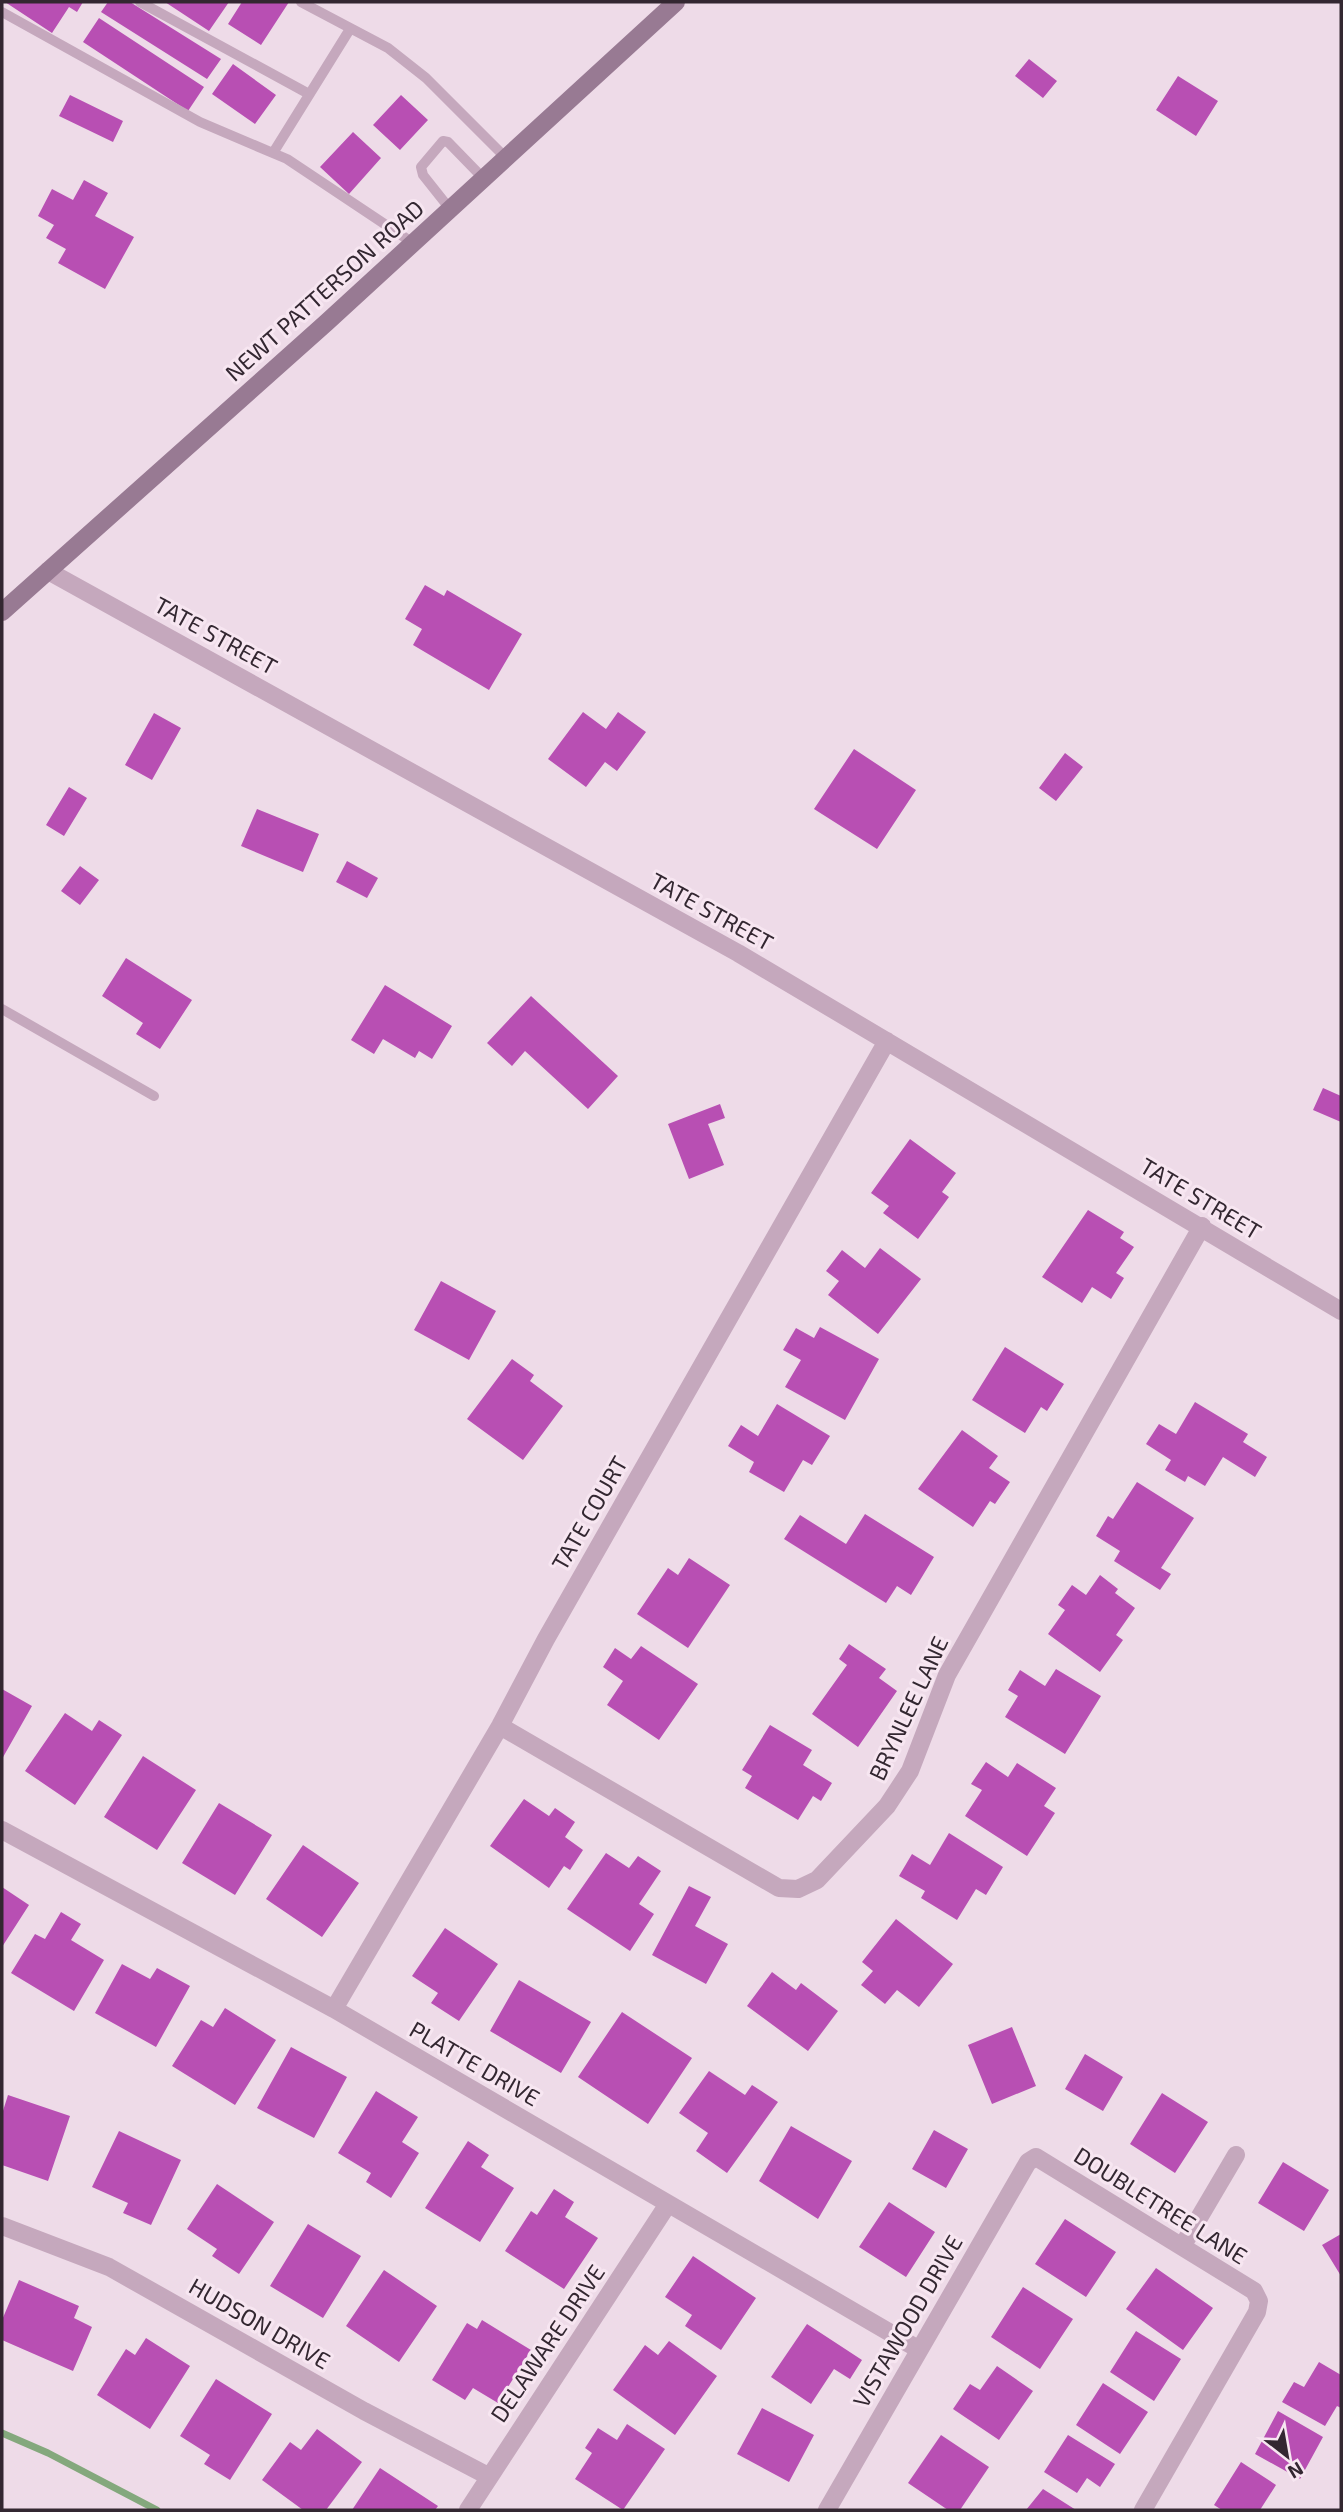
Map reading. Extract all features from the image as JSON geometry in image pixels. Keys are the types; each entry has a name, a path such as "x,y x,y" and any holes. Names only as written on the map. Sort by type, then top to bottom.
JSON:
{"street":[{"name":"NEWT PATTERSON ROAD","path":"2,612 676,2"},
{"name":"TATE STREET","path":"48,570 738,953 1202,1226 1341,1311"},
{"name":"TATE COURT","path":"334,2009 500,1726 546,1639 887,1041"},
{"name":"BRYNLEE LANE","path":"500,1726 779,1888 798,1889 817,1880 887,1807 910,1771 947,1675 1202,1226"},
{"name":"PLATTE DRIVE","path":"2,1830 334,2009 918,2349"},
{"path":"1183,2245 1236,2155"},
{"name":"DOUBLETREE LANE","path":"1033,2157 1183,2245 1254,2291 1259,2301 1257,2312 1143,2510"},
{"name":"VISTAWOOD DRIVE","path":"827,2510 918,2349 1033,2157"},
{"name":"DELAWARE DRIVE","path":"468,2510 668,2204"},
{"name":"HUDSON DRIVE","path":"2,2226 109,2267 363,2411 488,2476"}],"lane":[{"path":"140,2 309,94"},
{"path":"300,2 388,48 426,78 506,158"},
{"path":"2,12 200,122 287,159 412,243"},
{"path":"273,153 351,29"},
{"path":"450,209 423,175 421,166 443,141 448,142 483,178"},
{"path":"2,1009 154,1096"}],"building":[{"path":"5,2 83,2 77,12 69,7 52,33"},
{"path":"108,2 130,2 221,59 207,79 101,12"},
{"path":"165,2 229,2 209,31"},
{"path":"242,2 289,2 261,45 228,24"},
{"path":"99,18 204,87 188,111 83,42"},
{"path":"1029,59 1057,81 1043,98 1015,76"},
{"path":"233,64 276,95 255,124 212,94"},
{"path":"1178,76 1218,101 1196,136 1156,110"},
{"path":"70,95 123,121 113,142 59,116"},
{"path":"401,95 428,120 400,150 373,125"},
{"path":"353,132 381,158 349,194 320,167"},
{"path":"84,180 108,193 95,216 134,237 105,289 58,263 66,249 46,238 54,225 38,216 52,189 73,200"},
{"path":"425,585 444,596 447,590 522,634 489,690 413,645 422,629 405,619"},
{"path":"583,712 606,729 618,712 646,732 617,771 605,762 586,787 548,759"},
{"path":"154,713 181,728 152,780 125,765"},
{"path":"854,749 916,790 877,849 814,809"},
{"path":"1065,753 1083,767 1056,801 1039,788"},
{"path":"69,787 87,798 64,836 46,825"},
{"path":"257,809 319,834 303,872 241,846"},
{"path":"347,861 378,878 367,898 336,882"},
{"path":"80,866 99,880 80,905 61,891"},
{"path":"126,958 192,1000 160,1049 136,1034 143,1023 102,996"},
{"path":"385,985 452,1026 432,1059 419,1051 415,1058 383,1039 374,1054 351,1040"},
{"path":"531,996 618,1076 588,1109 525,1051 512,1066 487,1043"},
{"path":"1323,1088 1341,1096 1341,1122 1313,1110"},
{"path":"720,1104 725,1118 708,1124 724,1165 689,1179 668,1124"},
{"path":"910,1139 956,1173 942,1192 949,1197 918,1239 883,1213 889,1206 871,1193"},
{"path":"1088,1210 1124,1232 1120,1238 1134,1247 1116,1273 1124,1278 1111,1299 1092,1287 1082,1303 1042,1277"},
{"path":"880,1248 921,1279 878,1334 828,1295 839,1281 826,1271 842,1250 865,1268"},
{"path":"441,1281 496,1311 469,1360 414,1330"},
{"path":"820,1327 879,1359 845,1420 785,1387 801,1360 783,1350 796,1328 814,1338"},
{"path":"1005,1347 1064,1384 1047,1411 1041,1407 1025,1433 972,1400"},
{"path":"512,1359 534,1375 530,1381 563,1406 523,1460 467,1419"},
{"path":"1195,1402 1248,1434 1243,1442 1267,1457 1255,1477 1223,1457 1205,1486 1188,1476 1185,1482 1165,1470 1171,1460 1146,1444 1159,1424 1176,1434"},
{"path":"777,1404 830,1436 812,1465 803,1460 784,1492 749,1472 754,1462 728,1446 741,1425 758,1436"},
{"path":"962,1430 998,1456 989,1468 1010,1482 995,1504 990,1501 973,1527 918,1489"},
{"path":"1137,1482 1194,1518 1161,1568 1171,1574 1160,1590 1114,1561 1120,1551 1096,1536 1108,1516 1113,1519"},
{"path":"865,1514 934,1557 911,1595 897,1586 886,1603 784,1539 800,1515 846,1544"},
{"path":"689,1558 730,1585 688,1648 637,1614 668,1568 678,1575"},
{"path":"1100,1575 1118,1589 1115,1593 1135,1608 1116,1635 1123,1640 1100,1672 1048,1634 1065,1610 1058,1605 1072,1585 1086,1595"},
{"path":"849,1644 886,1669 879,1678 897,1691 858,1747 812,1714 847,1665 839,1659"},
{"path":"641,1646 698,1684 659,1740 607,1705 623,1681 603,1667 615,1648 631,1659"},
{"path":"1056,1669 1101,1696 1065,1754 1005,1717 1018,1696 1008,1690 1020,1670 1045,1686"},
{"path":"2,1689 32,1706 2,1759"},
{"path":"65,1713 92,1731 99,1720 122,1735 75,1805 25,1771"},
{"path":"770,1725 812,1750 803,1765 832,1783 821,1801 813,1796 798,1820 745,1788 752,1776 742,1770"},
{"path":"143,1756 196,1790 157,1850 104,1817"},
{"path":"986,1762 1008,1777 1017,1763 1056,1788 1044,1806 1055,1813 1027,1856 965,1816 982,1790 971,1784"},
{"path":"524,1799 549,1816 555,1808 575,1822 565,1837 583,1850 570,1870 564,1866 549,1888 490,1846"},
{"path":"219,1803 272,1835 235,1895 182,1863"},
{"path":"949,1833 1003,1867 986,1895 976,1889 957,1920 921,1898 925,1891 899,1876 912,1854 930,1865"},
{"path":"303,1845 359,1883 322,1937 266,1899"},
{"path":"606,1853 629,1868 638,1856 661,1871 639,1904 654,1914 630,1951 567,1909"},
{"path":"689,1886 711,1897 695,1926 728,1944 706,1984 652,1955"},
{"path":"2,1887 29,1905 2,1947"},
{"path":"61,1912 81,1924 71,1940 104,1960 74,2011 11,1973 35,1934 45,1939"},
{"path":"896,1919 953,1964 919,2007 897,1990 885,2004 861,1985 873,1971 862,1962"},
{"path":"445,1928 498,1964 459,2021 431,2003 438,1993 412,1976"},
{"path":"122,1964 150,1979 157,1968 190,1986 156,2047 95,2013"},
{"path":"772,1972 796,1990 801,1983 838,2011 808,2051 747,2006"},
{"path":"519,1980 591,2022 561,2073 490,2031"},
{"path":"225,2008 276,2040 235,2105 172,2066 201,2020 213,2027"},
{"path":"622,2012 692,2058 648,2124 578,2077"},
{"path":"1012,2027 1036,2086 992,2104 968,2045"},
{"path":"291,2047 347,2077 314,2138 257,2108"},
{"path":"1085,2054 1123,2077 1103,2111 1065,2089"},
{"path":"709,2071 745,2095 752,2085 778,2102 727,2173 696,2151 708,2133 679,2113"},
{"path":"376,2091 418,2117 402,2142 419,2153 391,2198 366,2182 371,2173 338,2153"},
{"path":"1162,2093 1208,2122 1175,2173 1130,2144"},
{"path":"8,2095 70,2116 48,2181 2,2165 2,2114"},
{"path":"791,2126 852,2161 818,2219 759,2181"},
{"path":"934,2130 968,2149 946,2188 912,2169"},
{"path":"119,2131 181,2160 151,2225 123,2213 128,2203 92,2187"},
{"path":"468,2141 489,2155 481,2167 514,2188 480,2242 425,2208"},
{"path":"1283,2162 1329,2190 1304,2231 1258,2203"},
{"path":"217,2184 274,2222 239,2274 212,2256 217,2249 187,2229"},
{"path":"554,2189 574,2202 565,2217 598,2238 564,2289 505,2251 531,2211 537,2215"},
{"path":"889,2202 935,2232 906,2277 859,2247"},
{"path":"1065,2219 1116,2252 1086,2297 1035,2264"},
{"path":"308,2224 361,2256 323,2318 270,2286"},
{"path":"1341,2234 1341,2276 1322,2245"},
{"path":"693,2256 756,2298 721,2350 685,2326 692,2315 665,2297"},
{"path":"1156,2268 1213,2308 1183,2350 1126,2309"},
{"path":"384,2270 437,2306 399,2362 346,2326"},
{"path":"19,2280 79,2306 74,2318 92,2327 73,2371 2,2340 2,2320"},
{"path":"1023,2287 1073,2319 1040,2369 991,2337"},
{"path":"482,2320 531,2350 498,2403 473,2388 465,2400 432,2380 467,2323 477,2329"},
{"path":"807,2324 862,2360 850,2379 834,2369 811,2404 771,2377"},
{"path":"1136,2331 1181,2359 1154,2401 1110,2372"},
{"path":"146,2338 190,2366 150,2429 97,2395 126,2349 135,2355"},
{"path":"669,2341 717,2376 675,2435 613,2390 645,2345 658,2355"},
{"path":"1319,2362 1341,2375 1341,2408 1337,2406 1325,2426 1282,2402 1294,2382 1304,2387"},
{"path":"997,2366 1033,2391 999,2440 953,2409 970,2384 980,2390"},
{"path":"216,2379 272,2414 230,2480 204,2464 210,2455 180,2436"},
{"path":"1103,2383 1148,2412 1120,2454 1076,2425"},
{"path":"762,2408 814,2435 789,2482 737,2454"},
{"path":"1278,2411 1323,2437 1300,2479 1255,2454"},
{"path":"627,2424 665,2449 623,2510 575,2479 592,2453 585,2448 598,2428 617,2440"},
{"path":"317,2429 362,2462 326,2510 303,2510 262,2480 290,2442 301,2450"},
{"path":"941,2435 989,2467 960,2510 948,2510 908,2483"},
{"path":"1068,2435 1115,2464 1100,2487 1087,2478 1077,2493 1044,2472"},
{"path":"1241,2462 1276,2485 1260,2510 1222,2510 1214,2505"},
{"path":"380,2468 438,2506 435,2510 352,2510"},
{"path":"1043,2489 1076,2510 1026,2510"}],"waterway":[{"path":"2,2433 48,2453 157,2510"}]}
